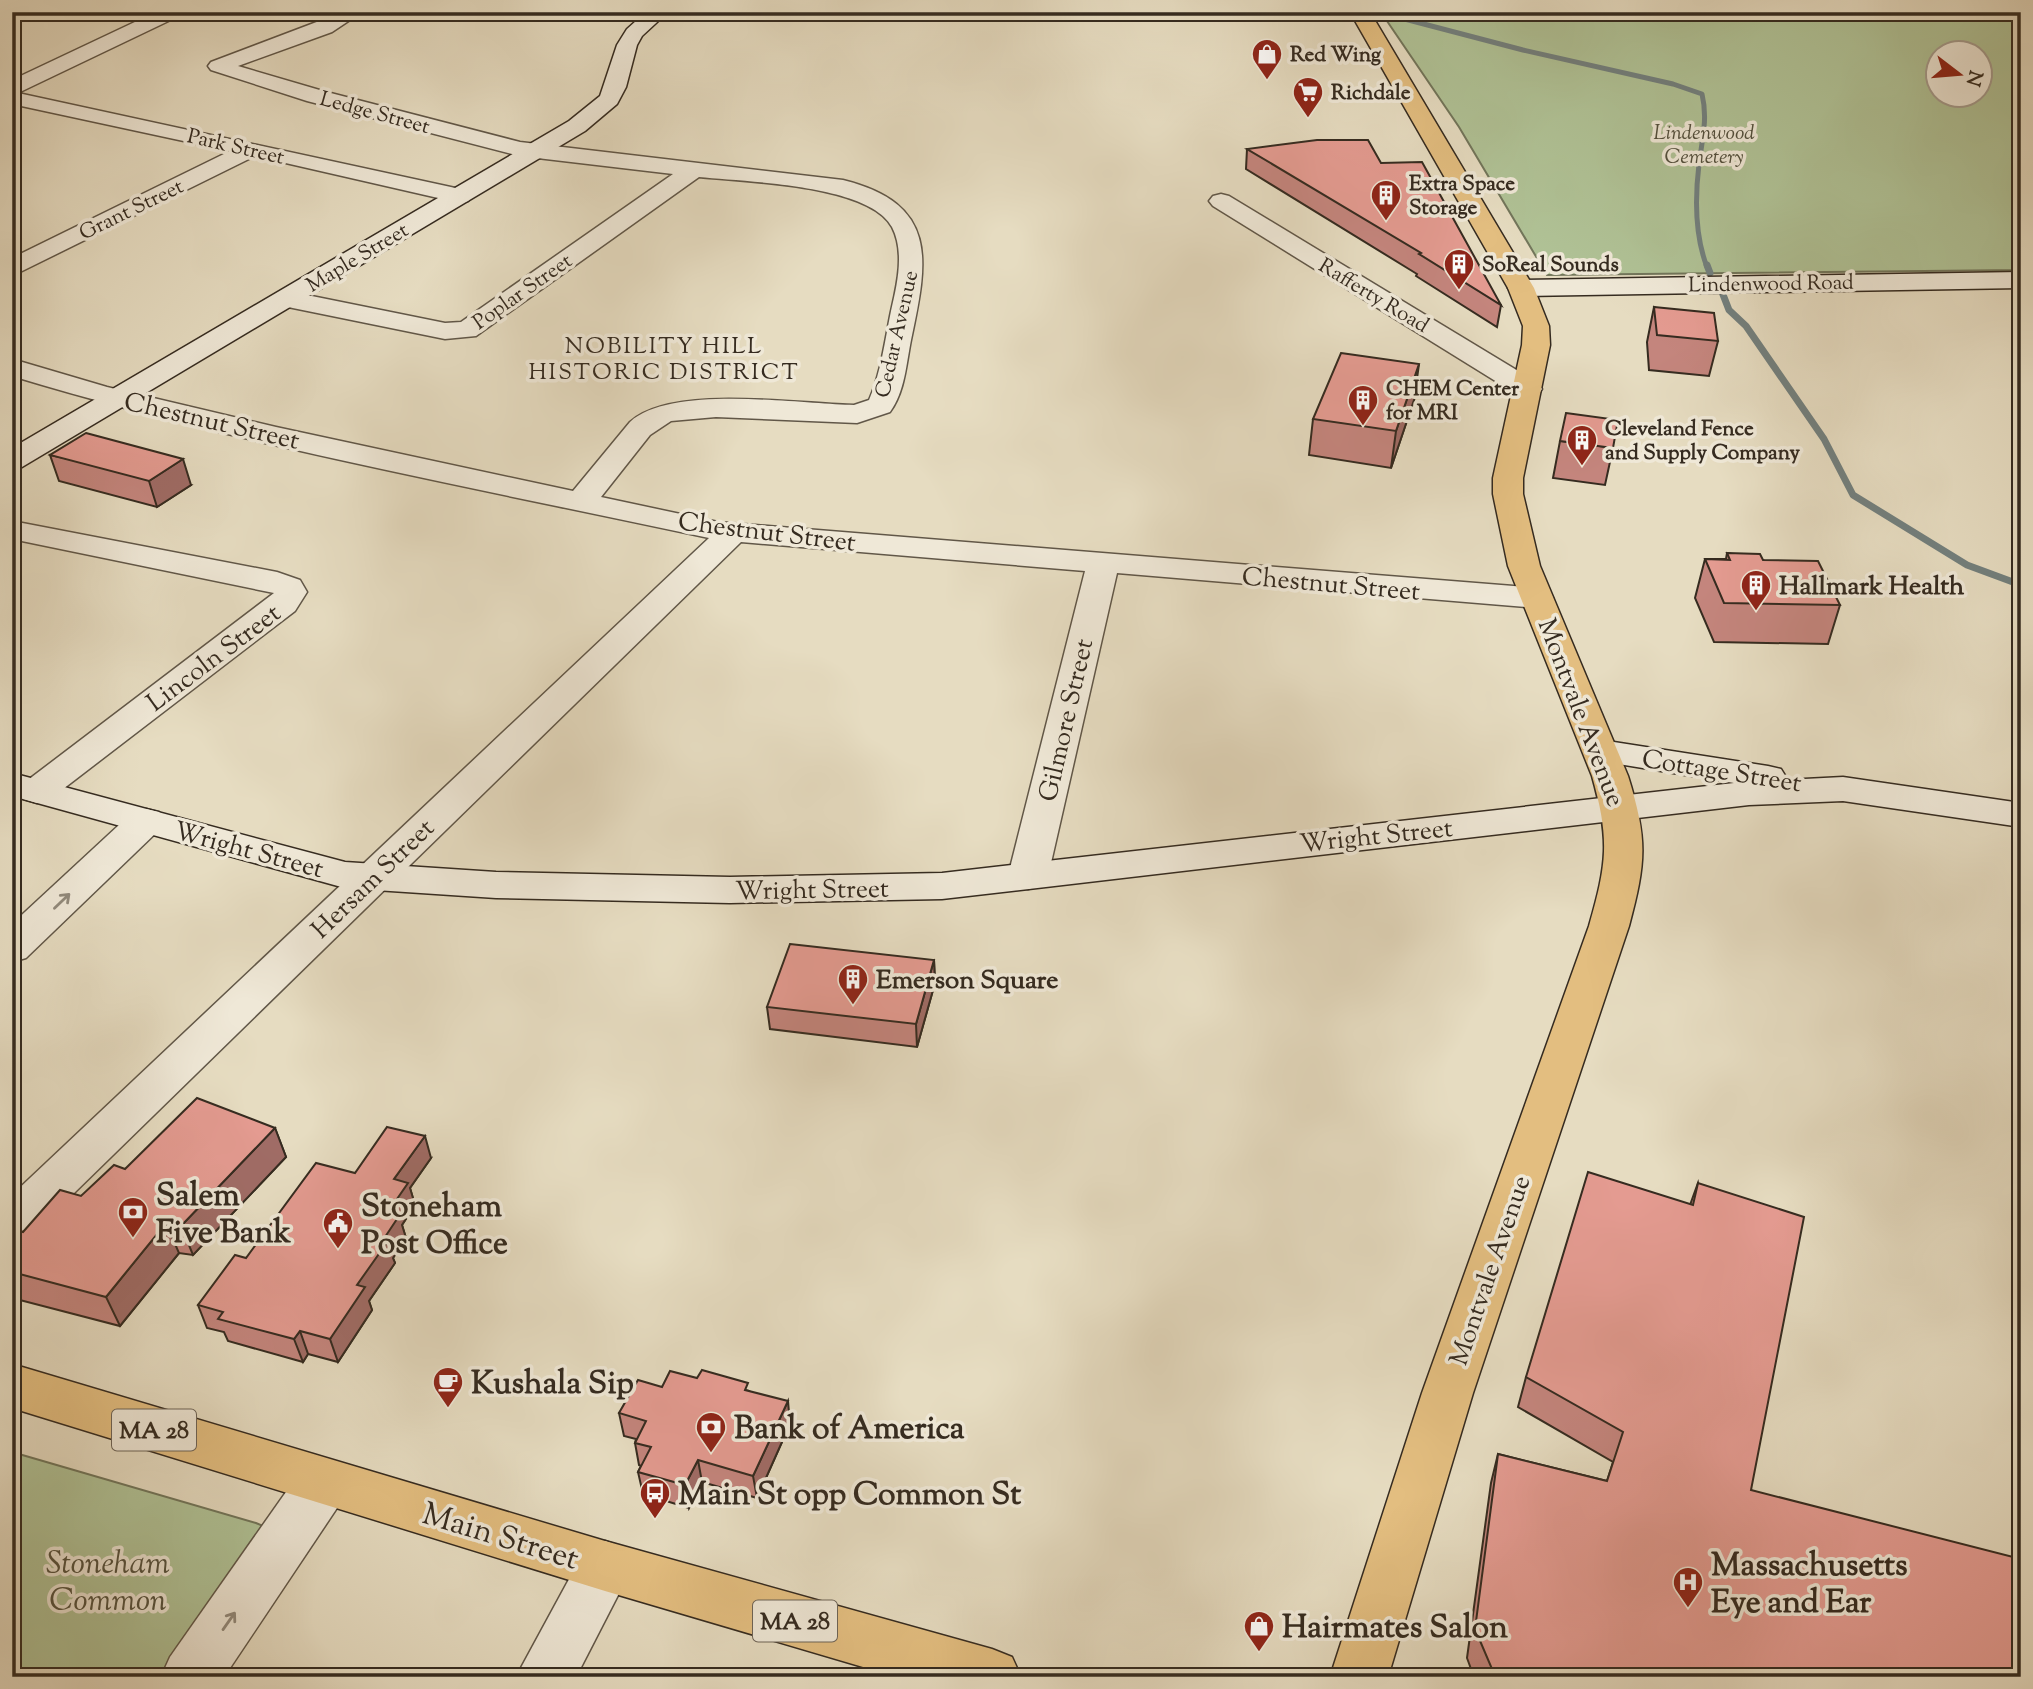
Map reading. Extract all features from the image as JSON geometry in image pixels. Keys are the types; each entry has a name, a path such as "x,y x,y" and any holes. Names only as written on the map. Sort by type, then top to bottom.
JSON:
{"main road":[{"name":"Montvale Avenue","path":"1359,1677 1390,1569 1446,1399 1617,900 1623,875 1626,841 1620,809 1601,751 1521,556 1508,494 1508,478 1535,351 1536,326 1521,288 1360,12"},
{"name":"Main Street","path":"12,1386 604,1566 988,1676"}],"street":[{"path":"12,88 172,12"},
{"name":"Ledge Street","path":"314,12 343,18 325,28 218,66 315,96 535,152"},
{"name":"Maple Street","path":"12,461 535,152 603,106 615,87 626,45 634,33 658,12"},
{"name":"Park Street","path":"12,98 460,196"},
{"path":"23,122 60,107"},
{"name":"Grant Street","path":"12,268 250,150"},
{"name":"Cedar Avenue","path":"535,152 843,187 873,196 889,206 907,235 912,270 884,401 873,411 857,414 695,409 665,413 645,424 582,500"},
{"name":"Poplar Street","path":"287,299 445,331 467,330 694,170"},
{"name":"Rafferty Road","path":"1221,201 1528,389"},
{"name":"Lindenwood Road","path":"1521,288 2021,279"},
{"name":"Chestnut Street","path":"12,367 120,398 276,436 733,533 1537,598"},
{"name":"Lincoln Street","path":"12,530 277,583 288,587 290,592 284,604 24,787"},
{"name":"Hersam Street","path":"12,1224 733,533"},
{"name":"Gilmore Street","path":"1028,876 1102,563"},
{"name":"Cottage Street","path":"1601,751 2021,815"},
{"name":"Wright Street","path":"24,787 326,871 372,879 496,885 730,890 896,888 1028,876 1620,809"},
{"name":"Cottage Street","path":"1620,809 1749,793 1843,789"},
{"path":"12,948 146,821"},
{"path":"190,1677 324,1482"},
{"path":"545,1677 604,1566"}],"green space":[{"name":"Lindenwood Cemetery","path":"1502,12 2021,12 2021,270 1547,275 1459,127 1387,21 1505,19"},
{"name":"Stoneham Common","path":"12,1452 256,1523 277,1532 170,1677 12,1677"}],"building":[{"path":"1317,140 1368,140 1381,163 1422,162 1501,305 1419,254 1421,253 1247,149"},
{"path":"1654,307 1714,313 1718,341 1657,335"},
{"path":"1341,353 1419,364 1396,431 1313,419"},
{"path":"1566,413 1618,420 1613,448 1560,441"},
{"path":"86,433 183,459 149,481 50,455"},
{"path":"1727,553 1760,554 1763,560 1818,561 1840,605 1724,603 1705,559 1730,560"},
{"name":"Emerson Square","path":"790,944 934,960 916,1024 767,1007"},
{"path":"197,1098 275,1128 181,1226 166,1223 106,1297 12,1272 12,1229 23,1232 60,1190 81,1196 114,1165 125,1169"},
{"name":"Stoneham Post Office","path":"387,1127 425,1136 394,1179 408,1183 388,1212 399,1216 383,1240 388,1241 357,1285 365,1287 330,1339 300,1331 294,1339 218,1319 223,1312 198,1305 235,1255 246,1258 316,1163 355,1173"},
{"path":"1588,1172 1693,1205 1698,1183 1804,1217 1751,1490 2021,1559 2021,1677 1499,1677 1492,1669 1475,1629 1498,1454 1607,1481 1623,1432 1526,1377"},
{"name":"Bank of America","path":"702,1370 748,1383 745,1390 788,1401 753,1476 698,1460 685,1485 638,1472 651,1447 635,1443 646,1421 619,1413 638,1380 662,1387 670,1371 697,1378"}],"waterway":[{"path":"1397,17 1523,50 1673,84 1702,94 1704,121 1697,203 1700,242 1707,267"},
{"path":"1707,265 1710,273"},
{"path":"1722,292 1729,310 1746,326 1824,439 1853,495 1967,565 2021,585"}],"place":[{"name":"Red Wing","path":"1267,81"},
{"name":"Richdale","path":"1308,119"},
{"name":"Extra Space Storage","path":"1386,222"},
{"name":"SoReal Sounds","path":"1459,291"},
{"name":"CHEM Center for MRI","path":"1363,427"},
{"name":"Cleveland Fence and Supply Company","path":"1582,467"},
{"name":"Hallmark Health","path":"1756,612"},
{"name":"Emerson Square","path":"853,1006"},
{"name":"Salem Five Bank","path":"133,1239"},
{"name":"Stoneham Post Office","path":"338,1250"},
{"name":"Kushala Sip","path":"448,1409"},
{"name":"Bank of America","path":"711,1454"},
{"name":"Main St opp Common St","path":"655,1520"},
{"name":"Massachusetts Eye and Ear","path":"1688,1609"},
{"name":"Hairmates Salon","path":"1259,1653"}],"district":[{"name":"NOBILITY HILL HISTORIC DISTRICT","path":"664,358"}]}
